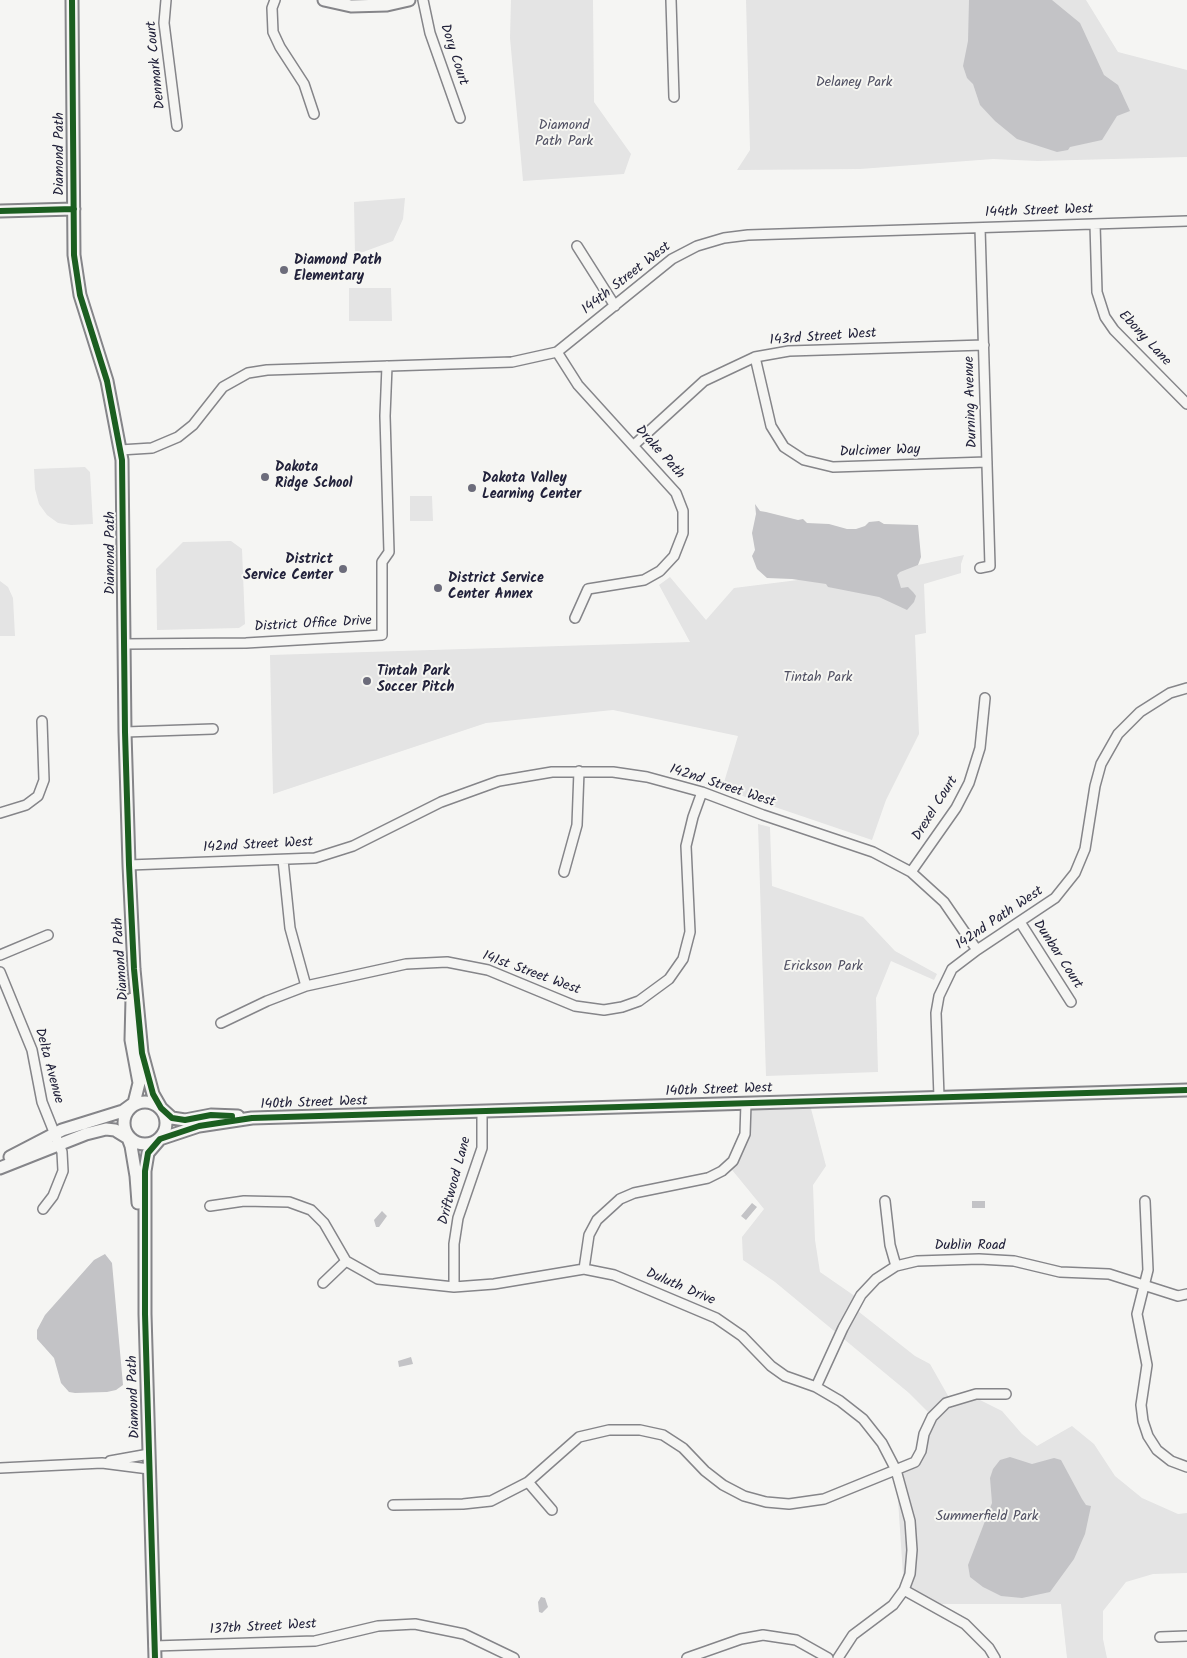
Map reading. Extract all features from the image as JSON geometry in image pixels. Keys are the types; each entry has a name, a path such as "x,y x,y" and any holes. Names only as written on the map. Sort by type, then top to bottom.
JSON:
{"street":[{"name":"Diamond Path","path":"72,0 74,256 80,295 107,381 120,450 124,509 125,732 134,970 142,1053 148,1082 161,1108 166,1125 165,1132 148,1153 145,1171 145,1314 155,1652"},
{"name":"Denmark Court","path":"166,0 164,23 177,126"},
{"path":"275,0 272,8 273,32 280,47 304,84 314,114"},
{"path":"324,0 351,6 387,5 409,0"},
{"name":"Dory Court","path":"423,0 430,33 460,118"},
{"path":"671,0 674,97"},
{"path":"0,211 74,209"},
{"name":"144th Street West","path":"120,450 152,448 178,437 193,425 222,387 248,373 267,370 512,362 556,352 672,259 697,246 724,238 748,235 1187,221"},
{"name":"Ebony Lane","path":"1094,224 1097,292 1105,317 1114,330 1187,404"},
{"name":"Durning Avenue","path":"980,228 990,566 980,568"},
{"path":"578,246 615,306"},
{"name":"143rd Street West","path":"634,445 704,381 755,357 789,351 984,345"},
{"name":"Drake Path","path":"556,352 578,385 676,492 683,511 683,532 674,556 660,571 644,580 588,589 576,618"},
{"name":"Dulcimer Way","path":"755,357 770,426 784,447 804,460 833,467 987,462"},
{"name":"District Office Drive","path":"124,644 226,643 382,635 382,562 390,552 385,416 387,366"},
{"name":"142nd Path West","path":"939,1097 936,1013 939,996 952,969 1055,898 1075,873 1085,849 1095,786 1102,764 1118,734 1140,712 1170,693 1187,688"},
{"name":"Drexel Court","path":"911,872 956,808 969,783 980,748 985,698"},
{"path":"0,814 26,804 38,796 44,780 42,721"},
{"path":"125,732 213,729"},
{"path":"564,872 577,825 579,771"},
{"name":"142nd Street West","path":"129,865 314,858 353,846 441,802 499,781 552,772 614,772 702,792 763,816 873,852 911,872 944,902 977,950"},
{"name":"141st Street West","path":"221,1023 267,1001 306,986 406,964 447,962 488,970 575,1006 604,1010 622,1007 639,1001 669,979 683,959 690,932 686,846 693,817 702,792"},
{"path":"283,860 290,928 306,986"},
{"name":"Dunbar Court","path":"1020,922 1071,1002"},
{"path":"0,955 48,935"},
{"name":"Diamond Path","path":"134,970 131,1040 139,1084 135,1100 126,1112 124,1123 136,1176 145,1314"},
{"name":"Delta Avenue","path":"0,972 32,1050 42,1102 58,1139 63,1170 53,1196 43,1209"},
{"name":"140th Street West","path":"161,1108 172,1118 180,1119 211,1114 252,1118 1187,1090"},
{"path":"0,1163 130,1107 146,1102 161,1108"},
{"path":"584,1269 589,1234 597,1220 620,1199 634,1193 691,1184 722,1171 733,1160 745,1134 746,1103"},
{"name":"Driftwood Lane","path":"454,1287 454,1244 458,1218 482,1148 482,1112"},
{"name":"140th Street West","path":"160,1139 199,1126 252,1118"},
{"path":"0,1168 58,1139 106,1129 124,1134 133,1142 144,1144 160,1139"},
{"path":"884,1201 890,1246 896,1266"},
{"path":"1145,1201 1148,1270 1137,1314 1147,1365 1141,1405 1143,1421 1148,1436 1158,1450 1171,1461 1187,1467"},
{"path":"210,1206 244,1202 289,1202 311,1210 324,1223 346,1261 324,1283"},
{"name":"Dublin Road","path":"816,1387 842,1328 861,1295 876,1278 896,1266 917,1261 996,1260 1032,1265 1060,1272 1109,1274 1178,1296 1187,1294"},
{"name":"Duluth Drive","path":"346,1261 378,1279 454,1287 494,1284 584,1269 614,1275 716,1318 742,1336 771,1366 785,1376 816,1387 840,1401 863,1419 882,1443 896,1470 910,1521 910,1574 904,1590 893,1605 853,1635 838,1658"},
{"path":"393,1505 464,1504 491,1500 528,1482 579,1436 609,1430 640,1430 663,1435 683,1448 705,1471 723,1485 744,1496 766,1502 789,1504 824,1499 915,1462 921,1451 924,1434 932,1416 946,1403 976,1394 1006,1394"},
{"path":"0,1468 102,1462 149,1454"},
{"path":"102,1462 149,1469"},
{"path":"528,1482 552,1510"},
{"path":"904,1590 965,1624 989,1648 995,1658"},
{"name":"137th Street West","path":"155,1652 315,1641 378,1626 415,1624 464,1634 514,1658"},
{"path":"687,1658 741,1639 763,1635 796,1640 828,1658"},
{"path":"1160,1637 1187,1636"}],"green space":[{"name":"Diamond Path Park","path":"511,0 593,0 594,102 631,154 624,174 523,181 510,38"},
{"name":"Delaney Park","path":"746,0 1086,0 1118,52 1187,70 1187,157 1038,161 993,159 860,169 737,170 750,150"},
{"path":"405,198 403,219 393,241 355,255 354,202"},
{"path":"349,288 391,288 392,321 349,321"},
{"path":"85,467 90,472 93,524 71,525 58,523 47,515 39,504 35,489 34,469"},
{"path":"410,496 432,496 433,521 410,521"},
{"path":"231,541 242,549 245,624 239,628 157,630 156,569 183,542"},
{"name":"Tintah Park","path":"964,555 961,573 924,584 926,633 915,635 919,734 886,800 872,840 722,789 738,736 613,710 486,723 273,794 270,655 690,642 659,585 670,577 706,620 734,588 918,565"},
{"path":"0,581 8,587 13,598 15,636 0,636"},
{"name":"Erickson Park","path":"758,824 770,827 772,886 863,917 895,951 937,974 934,980 891,961 876,998 878,1072 766,1076"},
{"name":"Summerfield Park","path":"809,1101 826,1166 813,1185 815,1240 820,1272 859,1299 854,1308 915,1356 930,1364 951,1401 970,1395 1002,1411 1022,1434 1037,1446 1072,1426 1094,1444 1115,1476 1142,1498 1178,1514 1187,1513 1187,1573 1153,1574 1126,1582 1103,1611 1103,1639 1107,1658 1067,1658 1061,1604 928,1604 904,1590 896,1470 915,1462 932,1416 909,1393 775,1282 743,1260 742,1237 764,1209 728,1165 746,1116 746,1103"}],"shaded area":[{"path":"969,0 1052,0 1080,23 1104,75 1118,85 1130,111 1117,116 1102,140 1070,147 1068,150 1057,152 1017,139 995,121 980,105 973,84 967,78 963,66 968,41"},
{"path":"755,504 760,511 798,520 803,519 807,523 829,524 847,529 856,529 865,526 869,522 879,521 884,524 918,525 921,557 918,565 897,575 901,588 908,587 916,596 914,602 907,610 879,597 828,587 826,584 792,579 767,578 757,569 752,556 755,550 752,533 756,514"},
{"path":"972,1201 985,1201 985,1208 972,1208"},
{"path":"752,1203 757,1207 746,1220 741,1216"},
{"path":"382,1211 387,1216 379,1227 376,1227 374,1220"},
{"path":"105,1254 112,1263 123,1385 116,1390 107,1392 69,1392 61,1383 54,1358 37,1339 37,1330 45,1315 94,1260"},
{"path":"411,1357 413,1364 399,1367 398,1361"},
{"path":"1010,1457 1032,1464 1054,1458 1061,1460 1082,1499 1086,1505 1091,1506 1085,1534 1074,1559 1050,1592 1022,1598 1001,1596 983,1587 970,1577 968,1565 992,1503 990,1478 993,1469 1000,1460"},
{"path":"541,1597 545,1598 548,1607 542,1613 539,1612 538,1602"}],"cycle path":[{"path":"72,0 74,255 80,295 107,381 122,460 125,732 129,865 134,969 142,1053 153,1094 161,1108 172,1118 185,1120 211,1115 232,1116"},
{"path":"0,211 74,209"},
{"path":"155,1658 145,1314 145,1171 148,1153 160,1139 199,1126 252,1118 1187,1090"}],"place":[{"name":"Diamond Path Elementary","path":"284,270"},
{"name":"Dakota Ridge School","path":"265,477"},
{"name":"Dakota Valley Learning Center","path":"472,488"},
{"name":"District Service Center","path":"343,569"},
{"name":"District Service Center Annex","path":"438,588"},
{"name":"Tintah Park Soccer Pitch","path":"367,681"}]}
